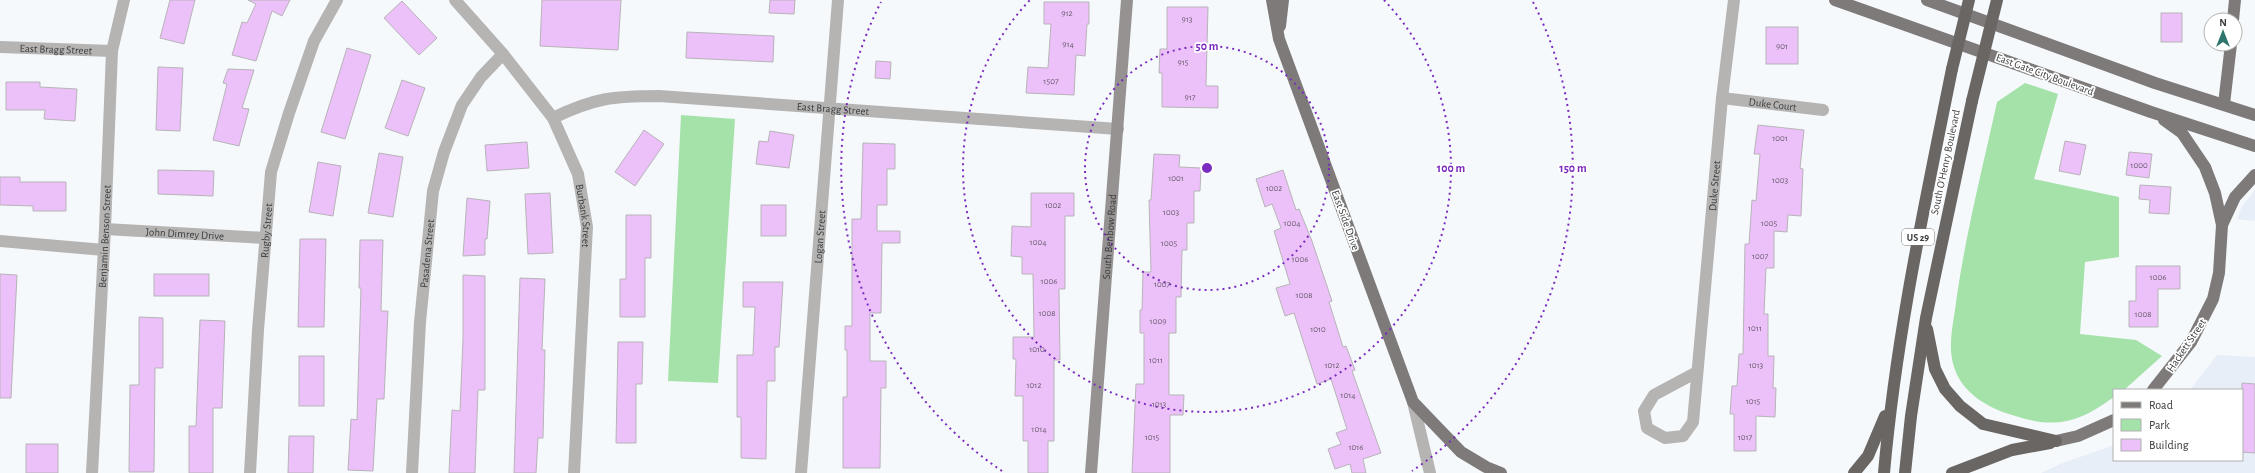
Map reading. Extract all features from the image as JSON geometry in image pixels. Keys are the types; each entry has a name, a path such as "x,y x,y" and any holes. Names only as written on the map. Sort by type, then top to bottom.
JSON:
{"highway":[{"name":"South O'Henry Boulevard","path":"1884,473 1890,406 1911,270 1952,69 1970,0"},
{"name":"South O'Henry Boulevard","path":"1905,473 1911,416 1926,318 1972,101 1997,0"},
{"path":"1926,318 1935,369 1945,390 1960,406 1983,424 2056,442"},
{"path":"1854,473 1868,456 1890,406"},
{"path":"1952,473 2012,450 2056,442"}],"main road":[{"name":"South Benbow Road","path":"1091,473 1127,0"},
{"name":"East Side Drive","path":"1272,0 1279,39 1413,402 1461,452 1486,467 1501,473"},
{"path":"1279,39 1283,0"},
{"name":"East Gate City Boulevard","path":"1836,0 2151,112 2255,146"},
{"path":"1927,0 2155,83 2224,104 2255,116"},
{"path":"2234,12 2235,0"},
{"path":"2224,104 2230,52"},
{"name":"Hackett Street","path":"2151,112 2182,133 2205,167 2215,193 2222,225 2219,273 2214,299 2191,342 2154,389"},
{"name":"Hackett Street","path":"2222,225 2235,197 2255,175"},
{"path":"2056,442 2078,436 2113,420"}],"street":[{"name":"Benjamin Benson Street","path":"92,473 105,229 112,51 124,0"},
{"name":"Rugby Street","path":"250,473 265,238 271,172 289,113 314,41 337,0"},
{"name":"Burbank Street","path":"455,0 503,54 553,118 578,174 587,227 574,473"},
{"name":"Logan Street","path":"801,473 838,0"},
{"name":"Duke Street","path":"1697,372 1654,395 1644,411 1647,428 1665,438 1683,436 1693,422 1722,98 1734,0"},
{"name":"East Bragg Street","path":"0,47 112,51"},
{"name":"Pasadena Street","path":"412,473 420,322 433,191 444,152 462,105 481,77 503,54"},
{"name":"East Bragg Street","path":"553,118 576,107 599,99 622,96 659,96 1118,129"},
{"name":"Duke Court","path":"1722,98 1823,110"},
{"name":"John Dimrey Drive","path":"105,229 265,238"},
{"path":"0,241 104,250"},
{"name":"East Side Drive","path":"1413,402 1430,473"}],"shaded area":[{"path":"2255,190 2255,221 2237,219 2242,206"},
{"path":"2217,355 2255,357 2255,473 2041,473 2060,464 2113,445 2113,461 2243,461 2243,389 2191,389"}],"green space":[{"path":"2025,83 2058,94 2034,179 2119,197 2119,257 2085,262 2080,334 2136,340 2162,356 2125,389 2113,389 2113,398 2101,406 2077,418 2065,421 2053,423 2041,422 2012,415 1985,404 1970,392 1963,384 1958,376 1952,360 1952,331 1963,258 1997,102"},
{"path":"681,115 735,119 718,383 668,381"}],"building":[{"path":"170,0 195,0 184,44 160,38"},
{"path":"248,0 290,0 282,16 272,11 256,61 232,55 242,22 247,23 256,4"},
{"path":"542,0 621,0 618,50 540,46"},
{"path":"770,0 795,0 794,14 769,13"},
{"path":"402,1 437,38 419,55 384,18"},
{"path":"1044,2 1089,2 1089,24 1087,24 1085,56 1076,55 1074,95 1026,93 1028,67 1048,68 1051,24 1044,24"},
{"path":"1167,7 1208,7 1206,86 1218,86 1218,108 1162,107 1162,73 1159,73 1160,49 1167,49"},
{"path":"2161,13 2182,13 2182,42 2161,42"},
{"path":"1766,27 1798,27 1798,64 1766,64"},
{"path":"687,32 774,36 773,62 686,58"},
{"path":"347,48 371,55 345,139 321,132"},
{"path":"876,61 891,62 890,79 875,78"},
{"path":"158,67 183,68 180,131 156,130"},
{"path":"228,69 254,70 242,108 249,109 239,146 213,140 227,84 223,83"},
{"path":"402,80 425,88 408,136 385,128"},
{"path":"6,82 40,82 40,87 77,89 75,121 44,119 45,110 6,110"},
{"path":"1758,125 1804,130 1800,168 1803,169 1801,216 1788,215 1787,232 1774,231 1774,268 1766,268 1764,314 1768,314 1768,356 1774,356 1773,388 1776,388 1775,417 1756,416 1756,451 1734,451 1734,414 1730,414 1732,386 1737,386 1739,354 1743,354 1745,244 1749,244 1752,200 1756,201 1760,154 1754,154"},
{"path":"644,130 664,144 635,186 615,172"},
{"path":"770,131 794,135 789,168 756,164 759,141 768,142"},
{"path":"2065,141 2086,145 2080,175 2059,171"},
{"path":"527,142 529,168 487,171 485,145"},
{"path":"863,143 895,144 895,169 887,169 887,205 877,205 877,231 900,231 900,243 882,243 881,313 870,313 870,361 886,361 886,388 881,388 880,468 843,468 843,397 847,397 847,350 845,350 845,326 852,326 852,219 861,219"},
{"path":"2129,152 2152,154 2149,178 2126,175"},
{"path":"379,153 403,157 393,217 368,213"},
{"path":"1154,154 1180,155 1179,167 1201,168 1200,191 1194,191 1194,223 1187,223 1187,250 1182,250 1181,297 1176,297 1176,333 1169,333 1169,395 1184,395 1183,415 1170,415 1170,473 1132,473 1136,384 1144,384 1144,333 1140,333 1140,310 1142,310 1143,272 1151,272 1149,200 1151,200"},
{"path":"318,162 341,166 333,216 309,212"},
{"path":"158,170 214,171 213,196 158,194"},
{"path":"1283,170 1296,210 1299,209 1312,241 1332,301 1329,302 1343,347 1346,346 1355,370 1352,371 1381,453 1363,459 1366,473 1352,473 1350,464 1335,469 1328,449 1341,444 1336,433 1347,429 1331,379 1317,384 1294,313 1285,316 1276,288 1290,284 1274,231 1281,228 1272,204 1265,207 1256,179"},
{"path":"0,177 20,177 20,182 66,182 66,211 33,211 33,206 0,205"},
{"path":"2140,185 2171,187 2169,214 2149,213 2150,200 2139,199"},
{"path":"550,193 553,253 528,254 525,194"},
{"path":"1031,193 1074,193 1074,216 1065,216 1065,289 1059,289 1060,360 1054,360 1054,441 1048,441 1048,473 1028,473 1028,441 1023,441 1023,396 1015,396 1016,359 1013,359 1013,337 1034,337 1033,274 1022,274 1022,257 1011,256 1012,226 1031,227"},
{"path":"467,198 490,201 487,239 485,239 485,255 463,256"},
{"path":"761,205 786,205 786,236 761,236"},
{"path":"626,215 651,215 651,258 645,258 645,317 620,317 620,279 626,279"},
{"path":"300,239 326,239 324,327 298,327"},
{"path":"360,240 383,240 381,311 388,311 384,399 377,399 373,471 348,470 351,419 357,420 361,288 359,288"},
{"path":"2136,266 2180,266 2180,289 2158,289 2158,327 2129,327 2129,301 2136,301"},
{"path":"0,274 17,275 11,398 0,398"},
{"path":"154,274 209,274 209,296 154,296"},
{"path":"463,275 485,276 485,390 478,390 475,473 449,473 452,410 460,411 463,339"},
{"path":"520,278 545,279 542,350 545,350 543,438 538,438 536,473 514,473"},
{"path":"743,282 783,282 779,347 775,347 775,381 767,381 766,459 741,458 741,417 737,417 737,355 753,355 755,307 743,307"},
{"path":"139,317 163,318 163,368 155,368 154,472 129,472 130,385 139,385"},
{"path":"200,320 225,321 222,408 213,408 213,473 189,473 189,426 196,426"},
{"path":"618,342 643,342 642,384 636,384 636,443 616,443"},
{"path":"299,356 324,356 324,406 299,406"},
{"path":"2242,383 2255,384 2255,453 2243,452"},
{"path":"289,436 314,436 313,473 288,473"},
{"path":"26,444 58,444 58,473 26,473"}]}
